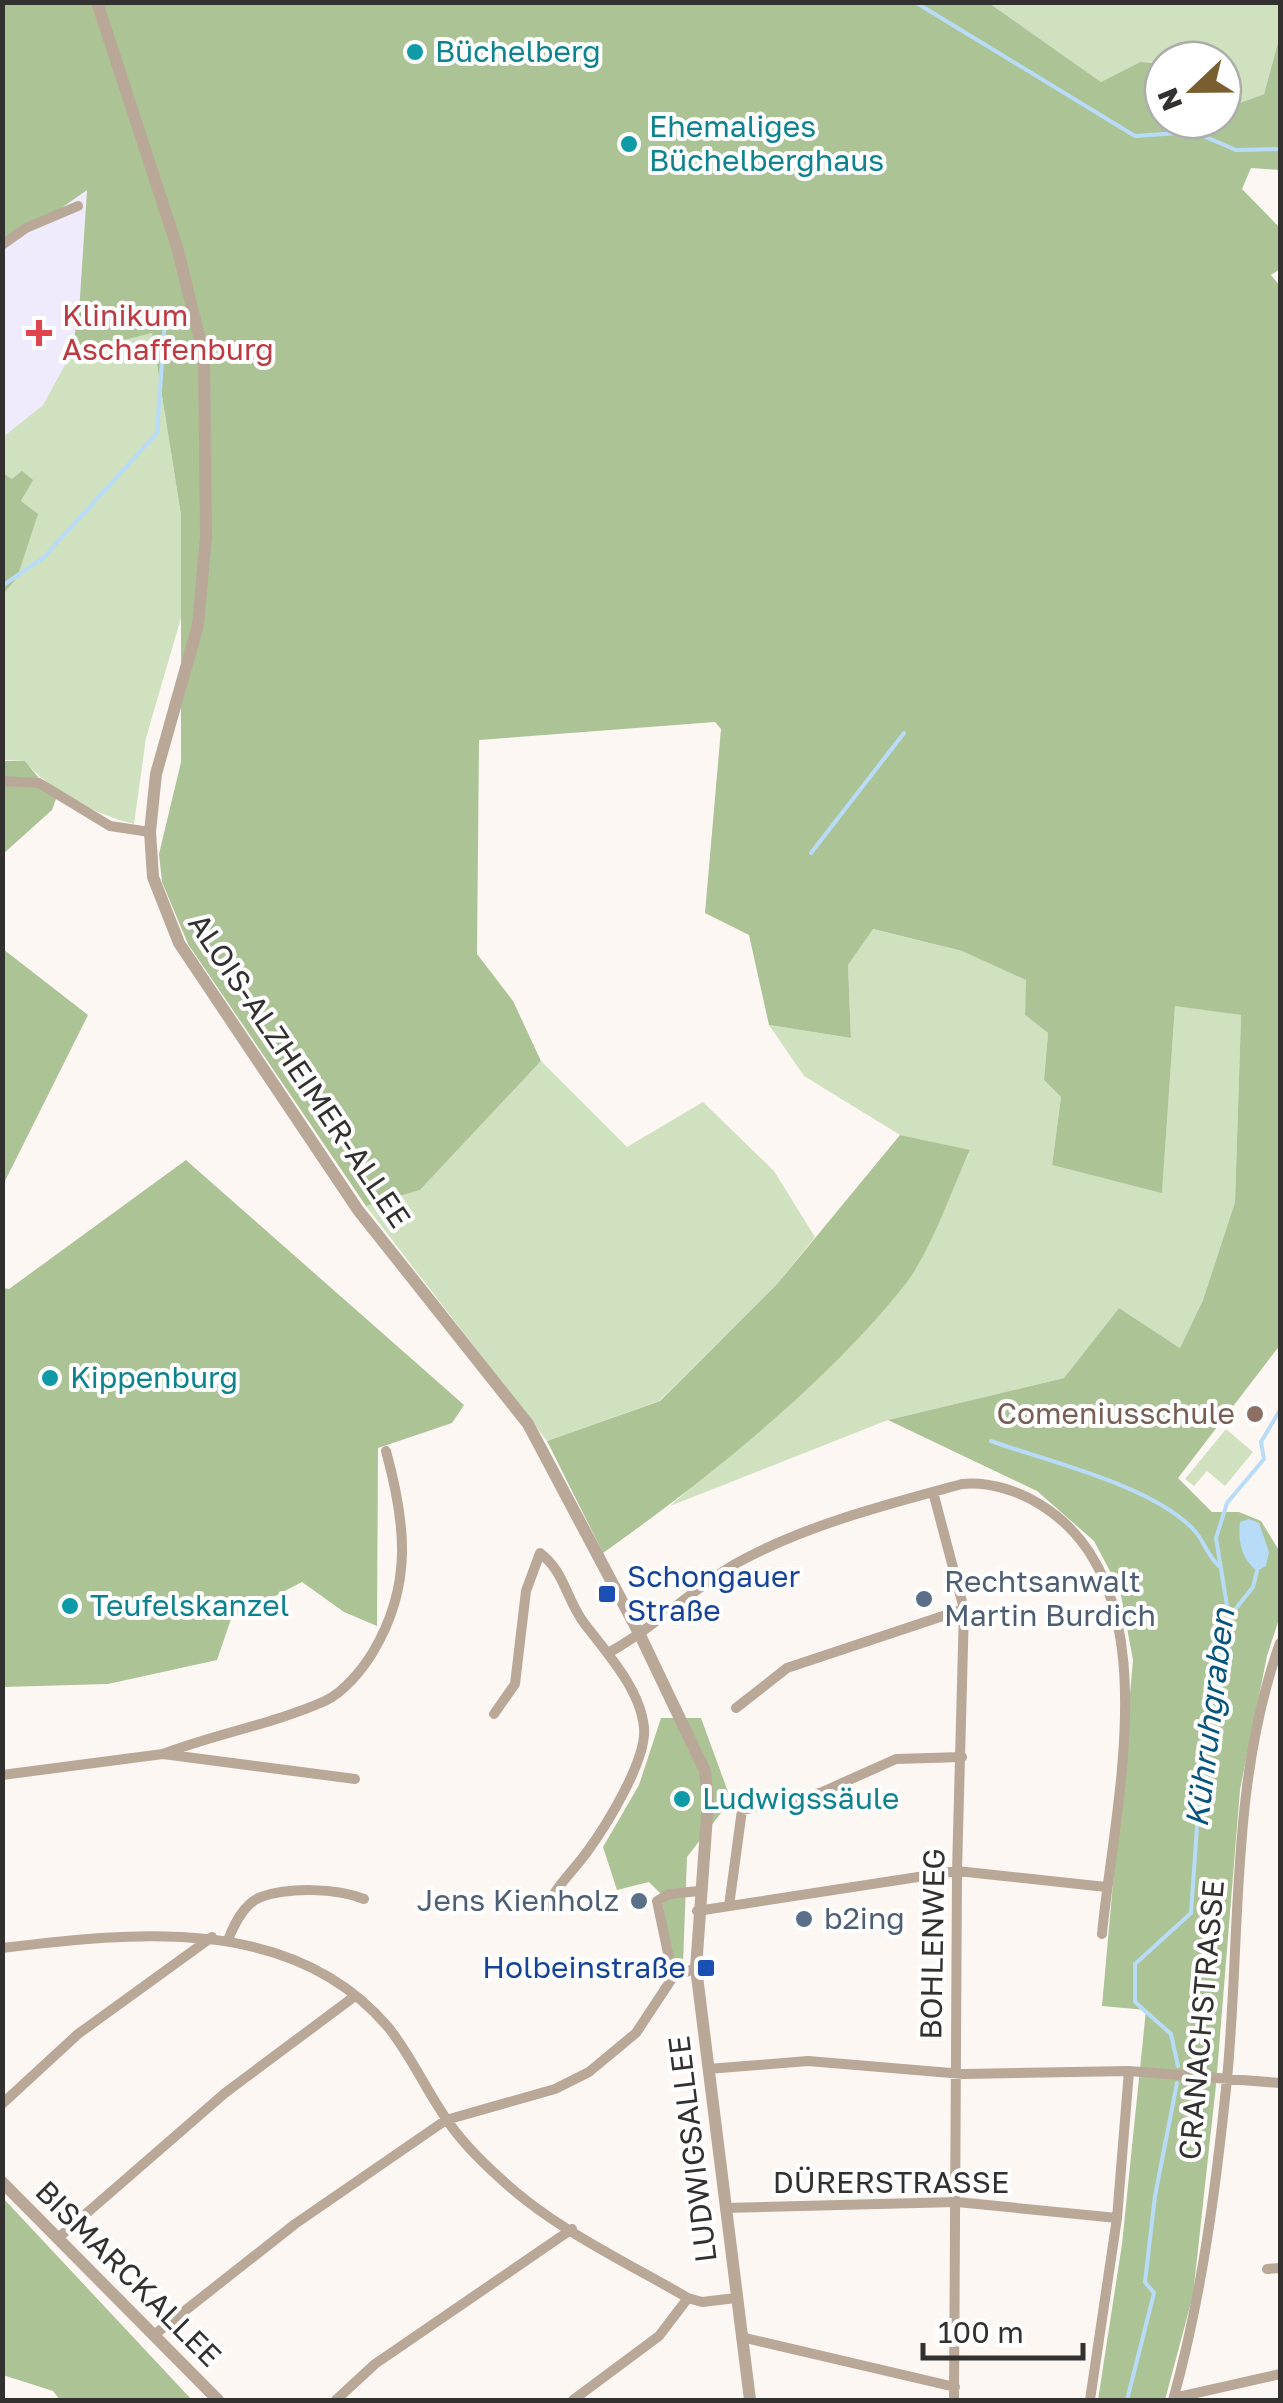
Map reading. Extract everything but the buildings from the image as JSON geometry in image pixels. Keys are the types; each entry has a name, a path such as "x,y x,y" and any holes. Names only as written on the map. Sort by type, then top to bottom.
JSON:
{"street":[{"name":"ALOIS-ALZHEIMER-ALLEE","path":"97,2 178,247 204,356 206,507 198,626 162,745 150,832 154,877 179,943 358,1210 528,1424 640,1635"},
{"path":"2,245 26,228 78,206"},
{"path":"2,780 39,783 110,826 150,832"},
{"path":"2,1775 162,1754 328,1700 362,1670 393,1619 402,1583 400,1502 386,1451"},
{"path":"608,1653 640,1635 733,1565 822,1526 976,1482 1024,1494 1078,1534 1113,1592 1126,1665 1102,1934"},
{"name":"BOHLENWEG","path":"933,1492 964,1609 957,1871 954,2400"},
{"path":"494,1714 515,1684 526,1591 540,1554 556,1565 581,1618 608,1653 640,1710 645,1731 630,1779 590,1848 547,1907"},
{"path":"736,1708 787,1668 964,1609"},
{"name":"LUDWIGSALLEE","path":"640,1635 704,1771 708,1802 697,1910 696,1968 750,2400"},
{"name":"CRANACHSTRASSE","path":"1174,2399 1198,2303 1227,2078 1246,1798 1280,1643"},
{"path":"162,1754 355,1779"},
{"path":"729,1906 742,1810 820,1793 896,1760 962,1756"},
{"path":"697,1910 957,1871 1106,1887"},
{"path":"228,1940 237,1919 258,1897 306,1891 364,1899"},
{"path":"674,1977 657,1900 669,1894 699,1891"},
{"path":"2,2104 78,2034 212,1937"},
{"path":"2,1948 89,1938 212,1937 310,1964 355,1996 389,2028 446,2120 502,2181 572,2229 688,2298 702,2302 736,2298"},
{"path":"154,2336 295,2224 446,2120 555,2089 589,2072 636,2033 674,1977 696,1968"},
{"path":"58,2238 225,2093 355,1996"},
{"path":"708,2068 808,2061 956,2073 1129,2071 1280,2083"},
{"path":"1090,2400 1117,2218 1129,2071"},
{"name":"BISMARCKALLEE","path":"2,2182 218,2400"},
{"name":"DÜRERSTRASSE","path":"725,2208 956,2202 1117,2218"},
{"path":"336,2400 376,2364 572,2229"},
{"path":"1267,2270 1280,2268"},
{"path":"573,2400 659,2336 688,2298"},
{"path":"741,2338 955,2387"},
{"path":"1174,2399 1280,2374"}],"shaded area":[{"name":"Klinikum Aschaffenburg","path":"87,189 79,312 71,354 43,405 3,437 3,249"}],"green space":[{"path":"3,3 989,3 1101,82 1143,62 1143,140 1243,140 1243,102 1264,94 1280,35 1280,170 1251,168 1242,189 1280,228 1280,269 1271,275 1280,286 1280,1345 1178,1478 1212,1512 1239,1512 1261,1521 1280,1552 1280,1616 1267,1656 1240,1790 1216,2085 1193,2295 1165,2400 1098,2400 1122,2244 1146,2010 1102,2006 1133,1660 1120,1590 1094,1541 1037,1491 888,1420 1064,1378 1119,1308 1180,1348 1203,1300 1235,1202 1241,1015 1175,1006 1162,1193 1052,1165 1061,1097 1044,1080 1048,1033 1025,1015 1026,980 962,951 873,929 848,965 851,1038 769,1025 749,935 705,913 721,729 715,722 479,740 477,954 513,1001 541,1061 420,1190 366,1206 188,944 162,882 159,854 181,762 181,515 152,333 71,354 79,312 87,190 3,249"},
{"path":"989,3 1280,3 1280,35 1264,94 1243,102 1243,40 1143,40 1143,62 1101,82"},
{"path":"152,333 181,515 181,618 146,738 134,824 75,800 46,782 25,761 3,760 2,594 17,578 21,501 32,481 12,479 3,473 3,437 43,405 71,354"},
{"path":"22,471 33,480 21,501 38,514 17,578 3,594 3,473 12,479"},
{"path":"3,761 25,761 56,799 52,810 3,854"},
{"path":"872,929 962,951 1027,980 1025,1015 1048,1033 1044,1080 1061,1097 1052,1165 1162,1192 1175,1005 1241,1015 1235,1202 1203,1300 1180,1348 1119,1308 1064,1378 888,1420 670,1506 829,1367 909,1279 970,1151 900,1135 804,1076 769,1025 851,1038 848,965"},
{"path":"3,949 88,1015 3,1185"},
{"path":"541,1061 627,1147 703,1102 774,1171 815,1237 778,1283 659,1401 547,1441 366,1206 420,1190"},
{"path":"900,1135 970,1150 933,1236 907,1282 841,1356 765,1427 603,1553 547,1441 660,1401 778,1283"},
{"path":"186,1160 464,1405 452,1423 378,1448 377,1626 344,1612 302,1582 231,1619 217,1660 108,1684 3,1687 3,1288 9,1289"},
{"path":"1226,1429 1253,1452 1225,1486 1207,1471 1194,1486 1185,1479"},
{"path":"661,1718 701,1718 731,1800 687,1857 683,1964 673,1965 661,1894 649,1882 617,1890 603,1847 639,1785"},
{"path":"2,2198 192,2400 60,2400 53,2391 3,2375"}],"water":[{"path":"1249,1519 1259,1523 1269,1552 1266,1566 1257,1571 1247,1561 1240,1543 1240,1522"}],"waterway":[{"path":"915,2 1135,136 1194,132 1236,150 1280,149"},
{"path":"2,586 43,558 157,433 165,319"},
{"path":"811,853 904,733"},
{"name":"Kühruhgraben","path":"1178,2066 1171,2034 1135,2002 1135,1964 1191,1913 1203,1741 1229,1618 1216,1538 1227,1503 1264,1459 1261,1442 1280,1410"},
{"path":"991,1441 1098,1476 1153,1500 1194,1530 1220,1567"},
{"path":"1229,1617 1253,1587 1257,1571"},
{"name":"Kühruhgraben","path":"1127,2400 1154,2293 1145,2282 1155,2196 1177,2083"}],"place":[{"name":"Büchelberg","path":"415,52"},
{"name":"Ehemaliges Büchelberghaus","path":"629,144"},
{"name":"Klinikum Aschaffenburg","path":"39,333"},
{"name":"Kippenburg","path":"50,1378"},
{"name":"Comeniusschule","path":"1255,1414"},
{"name":"Schongauer Straße","path":"607,1594"},
{"name":"Rechtsanwalt Martin Burdich","path":"924,1599"},
{"name":"Teufelskanzel","path":"70,1606"},
{"name":"Ludwigssäule","path":"682,1799"},
{"name":"Jens Kienholz","path":"639,1901"},
{"name":"b2ing","path":"804,1919"},
{"name":"Holbeinstraße","path":"706,1968"}]}
